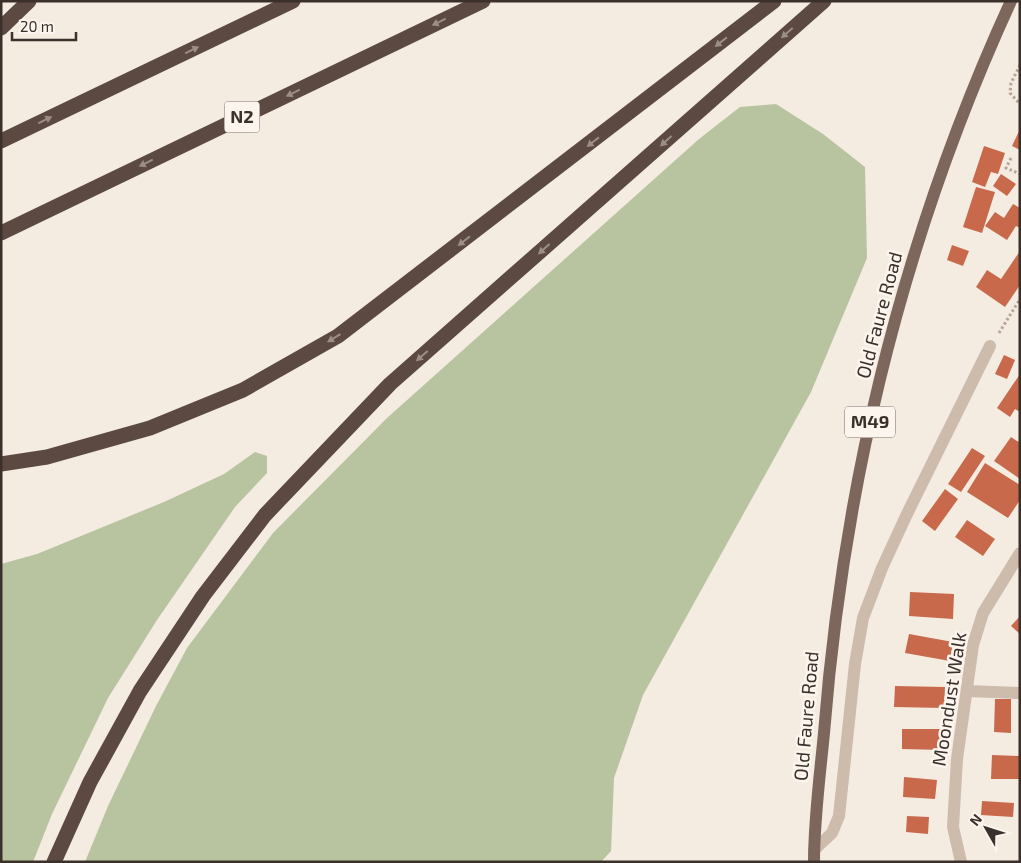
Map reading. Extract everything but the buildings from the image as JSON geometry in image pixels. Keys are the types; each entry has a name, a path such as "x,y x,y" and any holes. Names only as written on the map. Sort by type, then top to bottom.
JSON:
{"highway":[{"path":"1,28 29,1"},
{"path":"1,141 293,1"},
{"name":"N2","path":"1,233 483,1"},
{"path":"1,464 47,457 150,428 243,390 338,336 774,1"},
{"path":"54,862 90,782 140,691 203,596 265,515 390,384 824,1"}],"main road":[{"name":"Old Faure Road","path":"814,856 831,641 872,413 899,304 933,198 961,119 1011,1"}],"street":[{"path":"814,856 832,833 838,816 855,664 863,618 894,542 950,424 990,346"},
{"name":"Moondust Walk","path":"961,862 953,827 957,759 973,645 983,613 1020,553"},
{"path":"968,691 1020,693"}],"path":[{"path":"1020,65 1011,83 1010,93 1020,104"},
{"path":"1011,158 1006,168 1020,174"},
{"path":"990,346 1020,299"},
{"path":"1016,306 1020,309"}],"green space":[{"path":"776,104 823,134 865,167 867,258 811,392 643,695 614,778 611,851 601,862 85,862 108,806 156,706 187,648 273,533 387,418 699,139 740,107"},
{"path":"255,452 267,456 267,473 235,507 157,620 108,698 52,814 33,862 1,862 1,564 37,554 164,502 224,474"}]}
